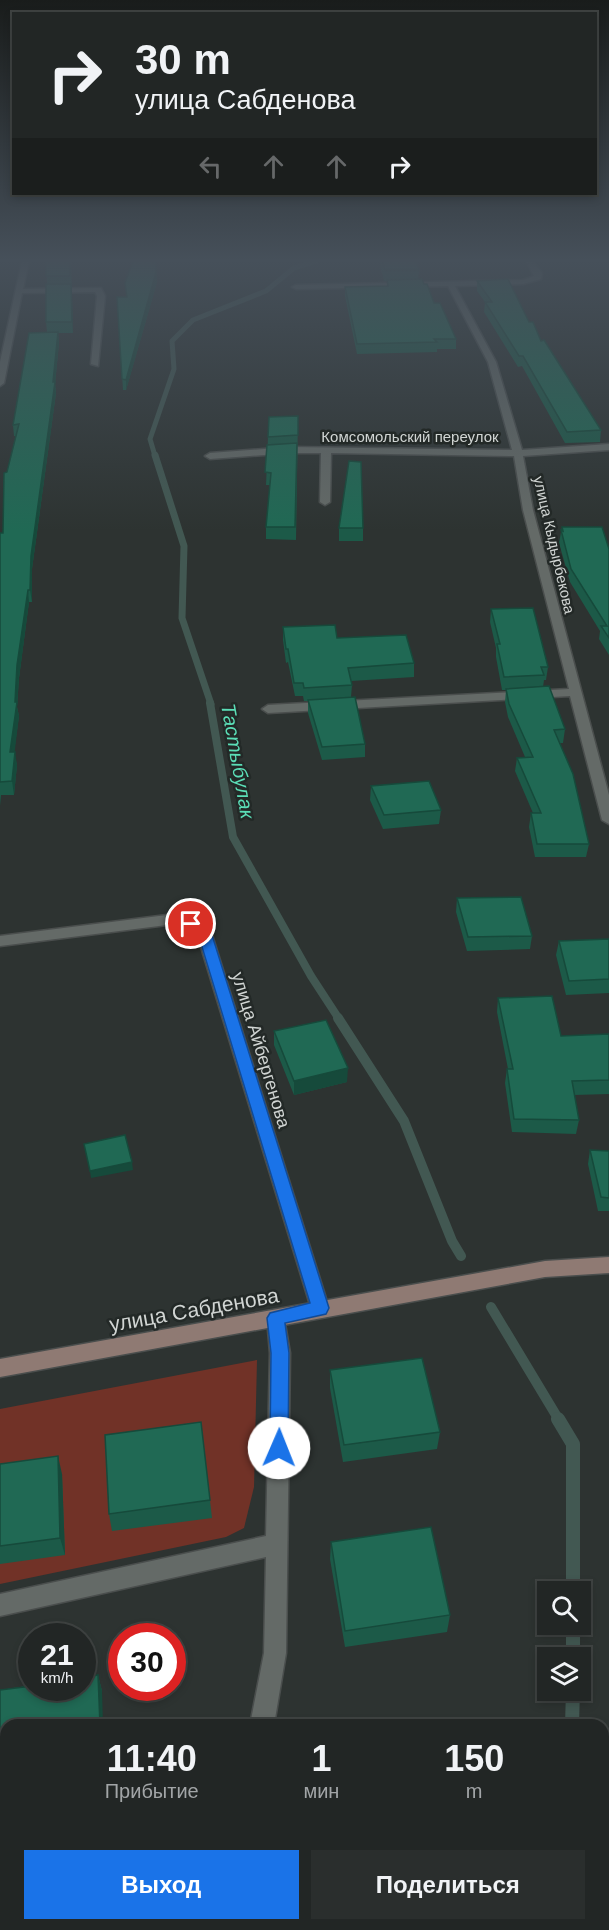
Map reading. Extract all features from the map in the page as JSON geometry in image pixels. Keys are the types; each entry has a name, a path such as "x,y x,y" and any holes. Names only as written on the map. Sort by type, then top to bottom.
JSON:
{"street":[{"path":"0,383 7,351"},
{"path":"94,364 95,351"},
{"name":"улица Кыдырбекова","path":"486,351 492,362 518,453 528,510 609,820"},
{"name":"Комсомольский переулок","path":"210,456 291,450 518,453 609,447"},
{"path":"325,502 326,452"},
{"path":"268,709 575,692"},
{"name":"улица Айбергенова","path":"0,941 167,920 191,924 205,935 320,1308"},
{"name":"улица Сабденова","path":"0,1368 320,1308 545,1269 609,1265"},
{"path":"263,1719 275,1653 280,1353 276,1318"},
{"path":"0,1605 278,1544"}],"shaded area":[{"path":"257,1360 254,1487 244,1528 226,1537 0,1584 0,1409"}],"building":[{"path":"26,351 56,351 53,382 55,382 31,556 30,590 28,590 17,665 15,702 17,702 10,752 15,752 12,781 0,782 0,533 3,533 4,473 7,472 19,424 13,425"},
{"path":"120,351 134,351 126,380 122,379"},
{"path":"516,351 551,351 601,430 567,432 523,356 519,356"},
{"path":"298,416 298,435 268,437 269,417"},
{"path":"297,443 295,527 266,527 271,473 265,472 267,445"},
{"path":"349,461 361,462 363,528 339,528"},
{"path":"562,527 602,527 609,549 609,638 601,626 607,626 571,569"},
{"path":"533,608 548,667 541,667 544,675 504,677 497,644 500,644 491,609"},
{"path":"335,625 337,638 406,635 414,663 348,668 352,685 304,688 303,683 294,683 283,627"},
{"path":"549,686 565,729 554,730 573,774 589,844 537,844 531,813 541,813 517,758 533,757 509,704 506,689"},
{"path":"355,697 365,744 322,747 308,700"},
{"path":"429,781 441,810 384,815 371,786"},
{"path":"521,897 532,936 468,937 457,898"},
{"path":"609,939 609,979 569,981 559,941"},
{"path":"552,996 561,1036 609,1034 609,1080 572,1081 579,1120 514,1119 507,1069 513,1069 498,998"},
{"path":"326,1020 348,1068 294,1081 274,1031"},
{"path":"125,1135 132,1162 90,1171 84,1144"},
{"path":"590,1150 609,1151 609,1198 601,1197"},
{"path":"422,1358 440,1432 344,1445 330,1370"},
{"path":"201,1422 210,1500 109,1514 105,1435"},
{"path":"58,1456 60,1538 0,1546 0,1464"},
{"path":"431,1527 450,1615 345,1631 331,1542"},
{"path":"96,1675 98,1675 100,1719 0,1719 0,1690 18,1688 18,1701 96,1701"}],"waterway":[{"name":"Тастыбулак","path":"155,456 150,439 174,369 173,351"},
{"name":"Тастыбулак","path":"155,455 184,546 182,618 211,704"},
{"name":"Тастыбулак","path":"210,703 233,837 311,976 339,1019"},
{"name":"Тастыбулак","path":"338,1018 404,1121 452,1241 461,1256"},
{"name":"Тастыбулак","path":"491,1307 559,1420"},
{"name":"Тастыбулак","path":"558,1419 573,1444 573,1581"},
{"name":"Тастыбулак","path":"573,1635 573,1647"},
{"name":"Тастыбулак","path":"572,1719 573,1701"}],"route":[{"path":"191,924 205,935 320,1308 276,1318 280,1353 279,1448"}]}
